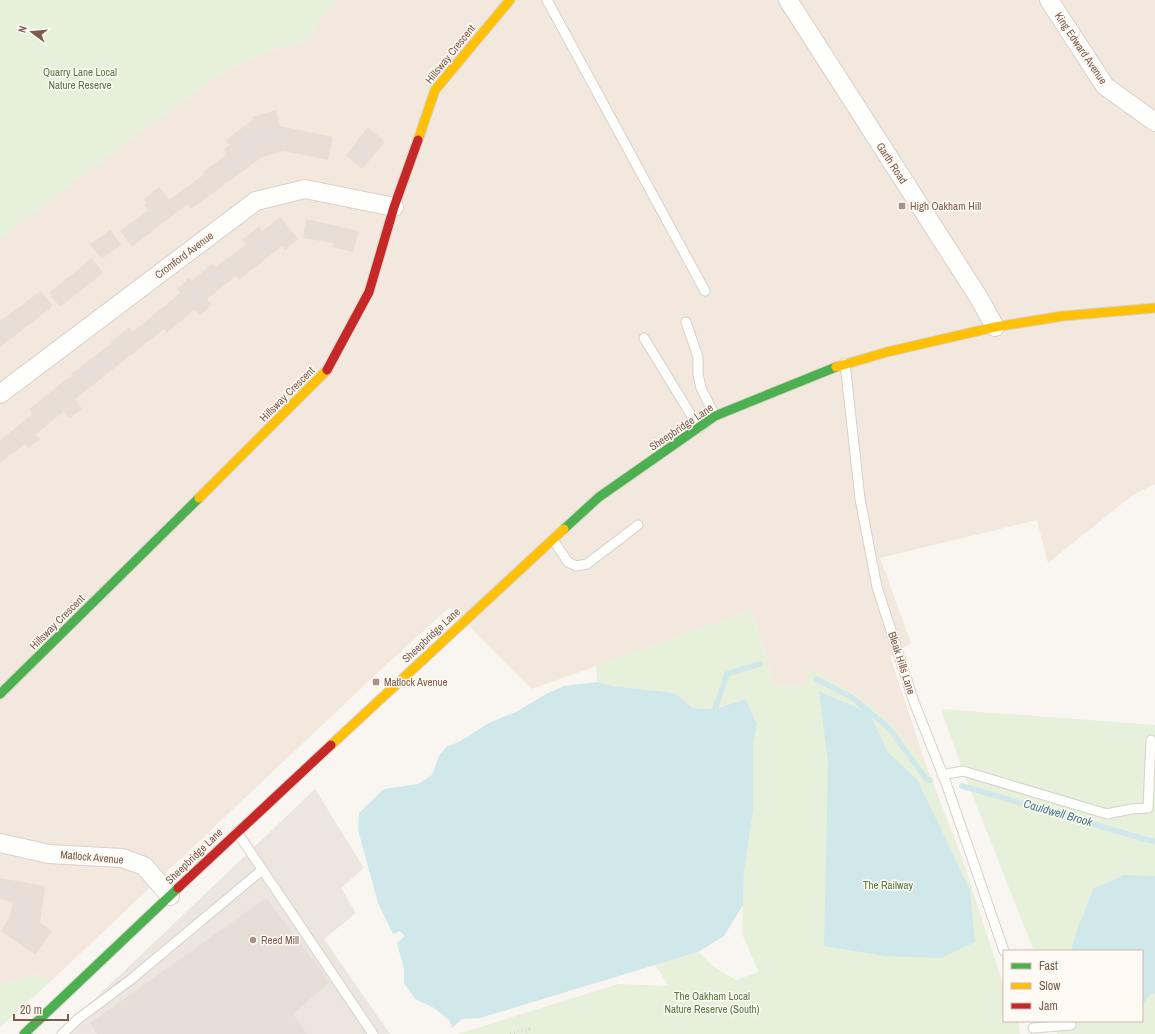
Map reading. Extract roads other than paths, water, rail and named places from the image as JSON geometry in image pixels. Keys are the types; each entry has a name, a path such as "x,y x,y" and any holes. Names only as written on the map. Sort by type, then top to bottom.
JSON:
{"street":[{"name":"Hillsway Crescent","path":"0,694 326,372 369,292 394,207 435,90 510,0"},
{"name":"Garth Road","path":"788,0 995,327"},
{"name":"King Edward Avenue","path":"1049,0 1105,86 1155,122"},
{"name":"Cromford Avenue","path":"0,394 256,201 305,189 394,207"},
{"path":"845,363 995,327 1062,316 1155,308"},
{"name":"Sheepbridge Lane","path":"24,1034 237,832 600,497 716,416 845,363"},
{"name":"Matlock Avenue","path":"0,843 9,847 49,854 122,858 144,866 170,896"}],"lane":[{"path":"547,0 705,291"},
{"path":"686,322 698,357 701,388 716,416"},
{"path":"644,338 699,428"},
{"name":"Bleak Hills Lane","path":"845,363 860,499 877,587 914,702 942,775 1004,950"},
{"path":"553,540 568,562 576,566 587,564 638,525"},
{"path":"942,775 965,771 1107,814 1131,809 1148,808 1151,740"},
{"path":"237,832 373,1034"},
{"path":"62,1034 78,1019 129,981 262,870"},
{"path":"1033,1028 1071,1025"}],"water":[{"path":"597,682 613,686 675,693 693,708 715,709 746,699 757,724 753,744 753,812 744,872 743,905 724,936 698,952 480,1018 462,1019 452,1028 449,1020 434,1008 415,999 404,983 404,969 397,943 405,936 400,931 393,934 378,903 358,830 359,813 384,789 418,784 432,775 439,756 446,747 459,742 489,723 518,711 546,694 564,686"},
{"name":"The Railway","path":"819,691 869,713 888,752 918,781 970,890 975,942 941,958 885,956 824,946 828,763"},
{"path":"1124,875 1155,876 1155,995 1154,992 1148,997 1143,1004 1143,950 1071,950 1076,933 1093,889"}],"waterway":[{"name":"Cauldwell Brook","path":"715,709 727,674 760,664"},
{"name":"Cauldwell Brook","path":"816,679 851,697 889,728 927,780 930,780"},
{"name":"Cauldwell Brook","path":"962,786 1155,841"}],"place":[{"name":"High Oakham Hill","path":"902,206"},
{"name":"Matlock Avenue","path":"376,682"},
{"name":"Reed Mill","path":"253,940"}],"park label":[{"name":"Quarry Lane Local Nature Reserve","path":"80,78"},
{"name":"The Oakham Local Nature Reserve (South)","path":"712,1002"}]}
